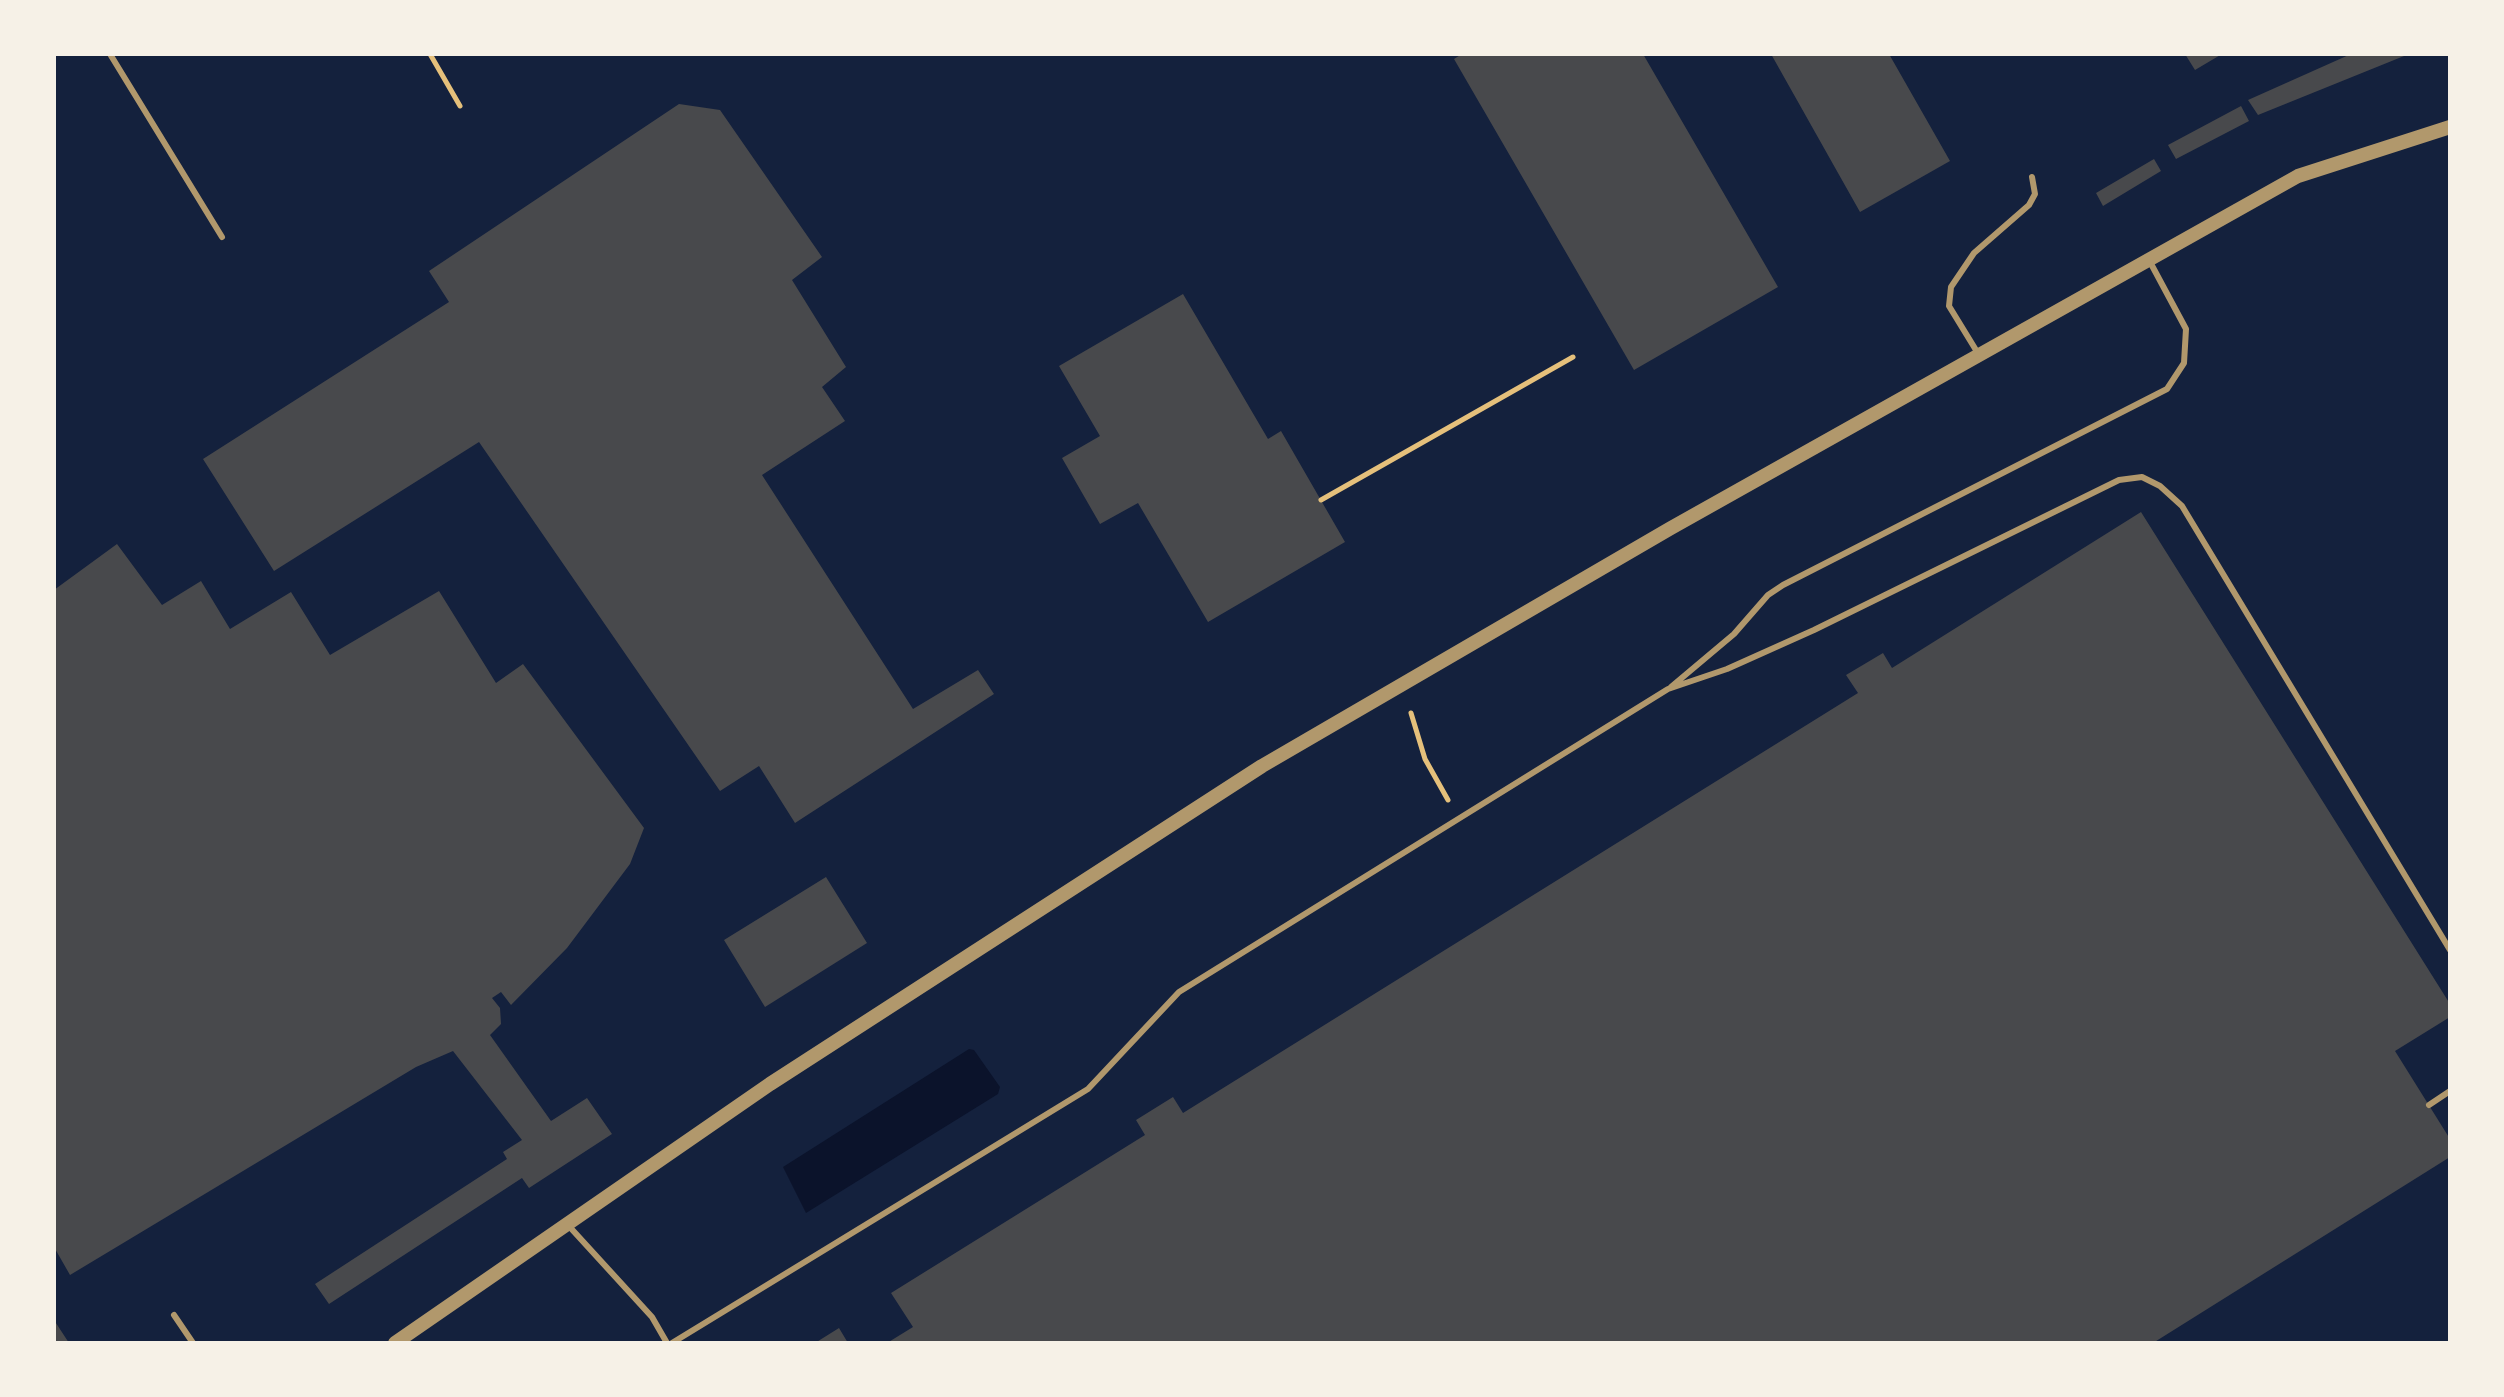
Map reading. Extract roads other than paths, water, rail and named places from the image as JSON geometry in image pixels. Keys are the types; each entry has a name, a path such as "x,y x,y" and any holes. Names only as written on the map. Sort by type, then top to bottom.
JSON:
{"street":[{"path":"395,1343 781,1077 1262,766 1671,528 2298,176 2450,127"}],"lane":[{"path":"110,54 222,237"},
{"path":"1979,355 1949,306 1951,287 1974,253 2029,205 2035,194 2032,177"},
{"path":"567,1224 652,1317 669,1343 1088,1089 1179,992 1668,689 1734,634 1768,595 1783,585 2167,389 2184,363 2186,329 2149,260"},
{"path":"1668,689 1727,669 1814,630 2119,480 2142,477 2160,486 2182,506 2450,950"},
{"path":"2429,1105 2450,1091"},
{"path":"174,1315 193,1343"}],"water":[{"path":"969,1049 974,1050 1000,1087 998,1094 806,1213 783,1167"}]}
